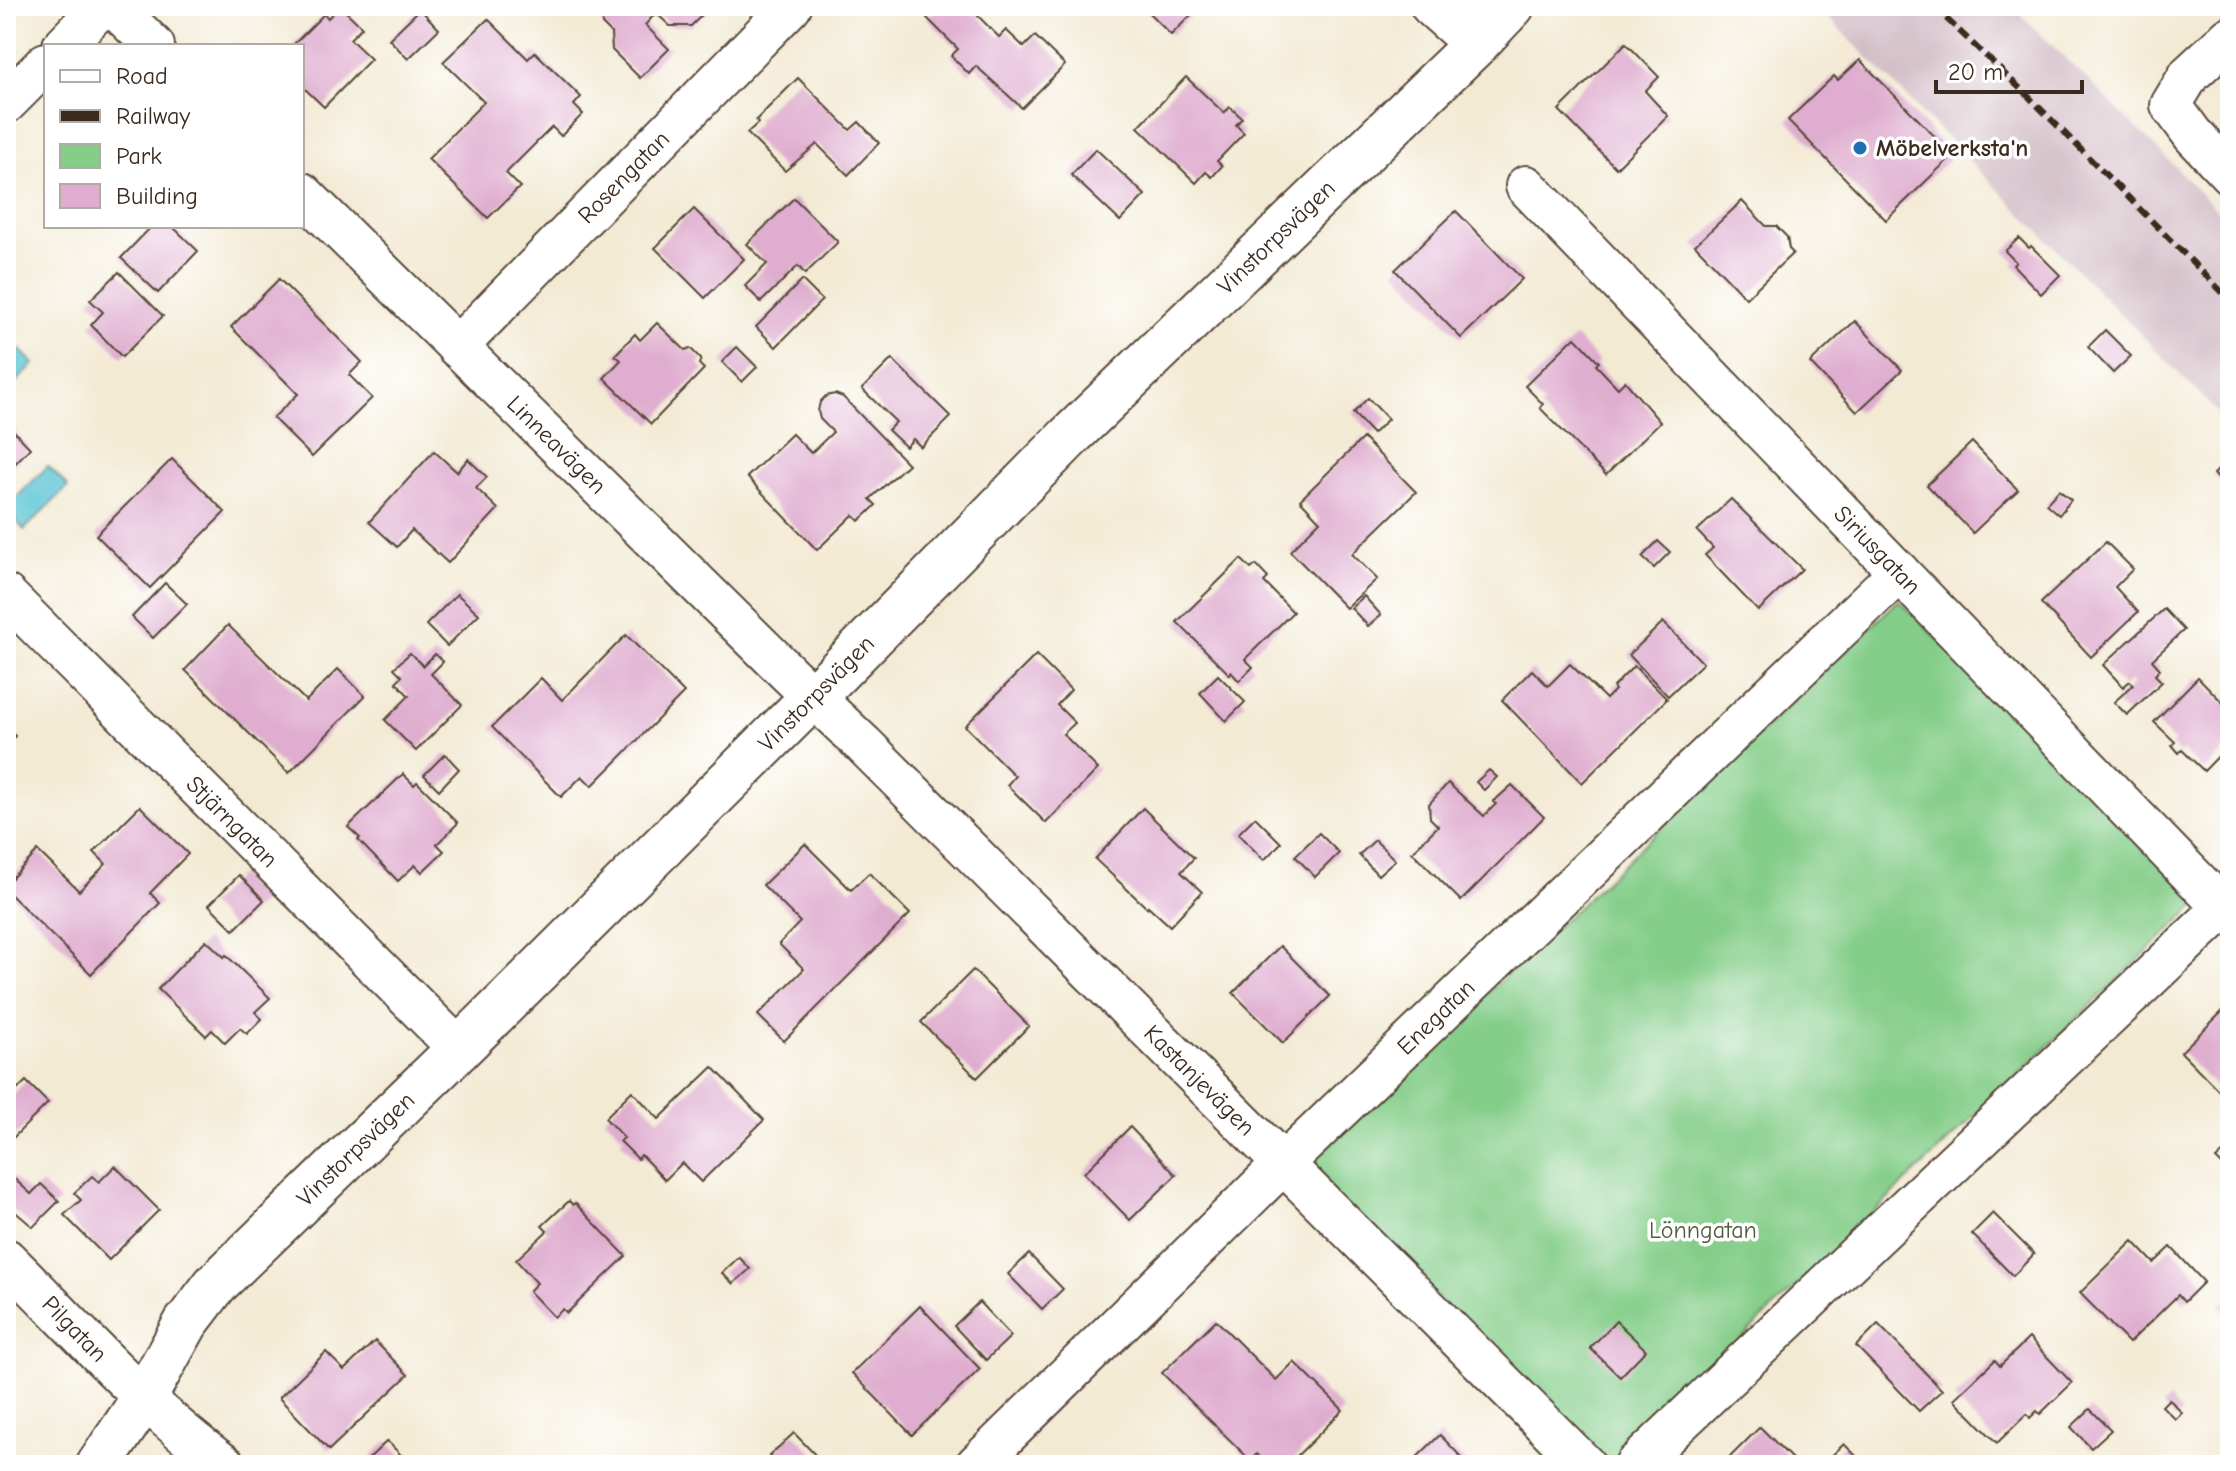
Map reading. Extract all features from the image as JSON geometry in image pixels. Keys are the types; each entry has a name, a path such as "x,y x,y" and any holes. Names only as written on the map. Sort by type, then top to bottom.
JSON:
{"street":[{"path":"65,44 102,6"},
{"path":"113,6 152,44"},
{"name":"Rosengatan","path":"457,347 791,6"},
{"path":"1431,6 1475,45"},
{"name":"Vinstorpsvägen","path":"99,1465 144,1398 186,1323 215,1285 459,1049 1069,437 1512,6"},
{"path":"2230,37 2189,75 2171,105 2193,135 2230,174"},
{"path":"6,103 44,65"},
{"name":"Siriusgatan","path":"1526,186 2226,912"},
{"name":"Linneavägen","path":"304,195 814,696"},
{"name":"Enegatan","path":"976,1465 1283,1164 1899,572"},
{"name":"Stjärngatan","path":"6,595 459,1049"},
{"name":"Kastanjevägen","path":"814,696 1585,1465"},
{"path":"1635,1465 2226,912"},
{"name":"Pilgatan","path":"6,1259 144,1398 225,1465"},
{"name":"Vinstorpsvägen","path":"130,1465 144,1398"}],"shaded area":[{"path":"1817,6 2012,6 2160,151 2230,224 2230,425"}],"green space":[{"name":"Lönngatan","path":"1899,600 2198,903 1609,1465 1305,1168"}],"water":[{"path":"11,341 34,364 6,392 6,346"},
{"path":"48,466 68,487 24,530 6,508"}],"building":[{"path":"340,6 362,27 350,39 371,59 324,107 304,88 304,44 294,44 324,14 328,18"},
{"path":"602,6 711,6 691,26 670,26 656,13 645,25 669,49 640,78 612,50 611,33 602,24"},
{"path":"939,6 968,6 999,37 1006,30 1024,47 1035,36 1065,65 1022,108 976,66 969,74 951,56 958,49 927,18"},
{"path":"1142,6 1200,6 1171,35"},
{"path":"420,9 439,29 408,59 389,39"},
{"path":"488,19 528,59 535,52 581,97 574,105 583,114 561,136 552,127 506,173 520,187 488,218 428,159 484,102 443,62"},
{"path":"1626,43 1659,77 1645,91 1668,116 1616,168 1559,110"},
{"name":"Möbelverksta'n","path":"1860,60 1953,155 1886,220 1788,120 1834,76 1838,80"},
{"path":"1186,77 1224,113 1230,107 1242,118 1236,125 1244,133 1217,161 1222,166 1212,177 1206,172 1196,183 1138,127"},
{"path":"798,78 850,130 859,122 879,143 848,175 817,144 785,171 747,133"},
{"path":"1096,149 1145,195 1120,221 1071,175"},
{"path":"794,198 838,242 805,274 798,266 761,302 745,286 767,264 747,244"},
{"path":"1742,201 1766,226 1776,226 1787,237 1793,253 1746,298 1695,245"},
{"path":"694,209 744,259 705,298 655,248"},
{"path":"1456,211 1522,279 1461,338 1395,270"},
{"path":"150,228 174,228 198,251 158,293 121,258"},
{"path":"2019,238 2060,275 2041,294 2013,265 2016,262 2005,251"},
{"path":"119,272 163,316 122,357 91,325 103,312 90,300"},
{"path":"279,279 362,362 349,375 372,398 312,457 273,418 298,394 231,327"},
{"path":"802,280 822,300 776,347 756,327"},
{"path":"1855,321 1902,370 1857,412 1810,363"},
{"path":"657,323 685,350 690,348 701,359 699,364 704,369 651,424 604,378 621,360 615,355 635,334 640,340"},
{"path":"2105,330 2131,356 2113,373 2088,347"},
{"path":"1575,337 1618,388 1625,381 1660,422 1606,475 1540,408 1543,404 1525,386"},
{"path":"737,347 757,367 742,382 722,362"},
{"path":"892,359 951,417 921,447 913,439 906,447 888,430 896,422 862,389"},
{"path":"835,394 843,397 908,464 870,499 876,505 868,513 859,521 853,515 817,550 747,477 792,434 811,453 833,432 820,419 818,411 820,402 826,396"},
{"path":"1368,398 1388,419 1373,434 1353,413"},
{"path":"11,428 30,448 6,473 6,432"},
{"path":"1363,438 1416,492 1352,554 1377,579 1346,608 1290,551 1320,521 1300,500"},
{"path":"1972,442 2018,490 1973,533 1927,485"},
{"path":"434,451 457,472 468,459 487,477 476,488 498,509 448,563 412,530 397,547 369,522"},
{"path":"172,459 225,512 150,588 96,535"},
{"path":"2227,461 2230,465 2228,490 2214,474"},
{"path":"2059,490 2071,500 2059,515 2046,504"},
{"path":"1731,499 1802,569 1758,611 1705,555 1713,548 1697,531"},
{"path":"1658,541 1670,552 1654,568 1642,557"},
{"path":"2106,542 2133,569 2115,587 2138,612 2091,657 2041,603"},
{"path":"1241,559 1251,569 1256,565 1268,578 1264,582 1293,612 1245,659 1253,667 1239,681 1177,622"},
{"path":"165,583 187,604 153,638 132,617"},
{"path":"457,594 479,614 447,646 426,625"},
{"path":"1364,596 1381,615 1368,626 1351,608"},
{"path":"2164,609 2184,630 2152,660 2160,669 2155,675 2162,682 2127,715 2114,702 2133,685 2130,681 2123,687 2103,665"},
{"path":"1663,622 1703,663 1668,696 1629,655"},
{"path":"228,625 306,701 338,669 365,696 289,773 185,670"},
{"path":"626,635 684,693 592,786 582,776 561,797 492,727 541,678 562,700"},
{"path":"410,653 423,666 435,654 443,662 431,674 462,705 416,751 385,720 409,696 396,682 402,676 394,668"},
{"path":"1036,655 1071,690 1057,705 1075,723 1063,734 1098,769 1046,823 1007,785 1015,776 965,726"},
{"path":"1570,664 1606,699 1615,690 1613,687 1634,666 1667,699 1582,783 1502,700 1532,670 1548,686"},
{"path":"1218,675 1245,702 1226,721 1200,693"},
{"path":"2198,677 2223,703 2230,696 2230,744 2204,771 2182,750 2179,753 2172,745 2175,742 2154,722"},
{"path":"6,727 15,736 6,746"},
{"path":"445,754 459,769 439,790 424,775"},
{"path":"1489,770 1497,777 1484,790 1476,782"},
{"path":"403,774 414,785 417,782 458,823 437,844 444,851 422,872 415,865 398,881 348,827"},
{"path":"1448,783 1484,816 1496,804 1493,802 1512,785 1544,817 1461,901 1412,852 1438,826 1430,818 1429,804"},
{"path":"140,806 188,854 150,893 160,903 91,974 6,890 6,884 38,851 79,891 106,864 94,852"},
{"path":"1143,808 1194,858 1181,872 1202,892 1170,926 1095,859"},
{"path":"1255,817 1281,843 1264,860 1238,834"},
{"path":"1319,833 1339,853 1315,877 1295,856"},
{"path":"1375,840 1395,860 1378,875 1359,855"},
{"path":"805,844 851,890 869,873 910,914 784,1041 758,1015 804,969 779,944 800,922 763,885"},
{"path":"239,875 264,900 234,930 209,905"},
{"path":"206,940 270,998 255,1012 262,1019 247,1034 240,1028 225,1043 212,1030 206,1036 158,989"},
{"path":"1280,946 1330,996 1283,1043 1233,993"},
{"path":"973,970 1029,1026 977,1078 921,1022"},
{"path":"2228,1006 2230,1008 2230,1102 2181,1052"},
{"path":"713,1067 764,1120 701,1182 682,1163 665,1180 641,1155 638,1159 620,1141 624,1138 605,1118 632,1091 659,1119"},
{"path":"26,1081 48,1103 8,1143 6,1101"},
{"path":"1130,1127 1176,1175 1130,1220 1084,1173"},
{"path":"2230,1146 2230,1173 2216,1159"},
{"path":"115,1166 159,1210 109,1260 64,1215 81,1200 74,1193 92,1176 99,1182"},
{"path":"8,1173 31,1194 41,1184 59,1201 33,1227 6,1204"},
{"path":"569,1201 573,1205 575,1203 626,1256 567,1313 563,1309 554,1317 529,1291 537,1283 516,1260 547,1231 542,1226"},
{"path":"1993,1213 2034,1254 2013,1276 1972,1234"},
{"path":"2133,1241 2154,1263 2171,1247 2204,1282 2184,1302 2178,1295 2129,1343 2080,1293"},
{"path":"1029,1254 1063,1289 1042,1309 1008,1274"},
{"path":"739,1257 750,1269 733,1284 722,1273"},
{"path":"2230,1296 2230,1316 2220,1306"},
{"path":"979,1302 1011,1336 986,1360 954,1326"},
{"path":"920,1306 980,1369 912,1435 852,1373"},
{"path":"1216,1320 1276,1380 1294,1362 1343,1410 1288,1465 1268,1465 1257,1454 1250,1460 1162,1373"},
{"path":"1616,1321 1646,1350 1620,1377 1590,1348"},
{"path":"1878,1324 1942,1390 1919,1411 1856,1346"},
{"path":"2029,1338 2072,1383 2040,1414 2037,1411 2030,1418 2027,1414 1997,1443 1954,1399 1995,1360 2000,1366"},
{"path":"375,1341 408,1375 329,1450 279,1398 326,1352 344,1370"},
{"path":"2169,1399 2182,1413 2175,1419 2162,1406"},
{"path":"2090,1409 2111,1430 2091,1448 2071,1427"},
{"path":"1760,1427 1798,1465 1722,1465"},
{"path":"794,1433 825,1465 778,1465 769,1456"},
{"path":"1440,1435 1469,1465 1409,1465"},
{"path":"387,1441 405,1459 399,1465 362,1465"},
{"path":"1844,1444 1865,1465 1822,1465"},
{"path":"1926,1456 1935,1465 1917,1465"}],"railway":[{"path":"1933,6 2026,94 2230,300"}],"place":[{"name":"Möbelverksta'n","path":"1860,148"}]}
